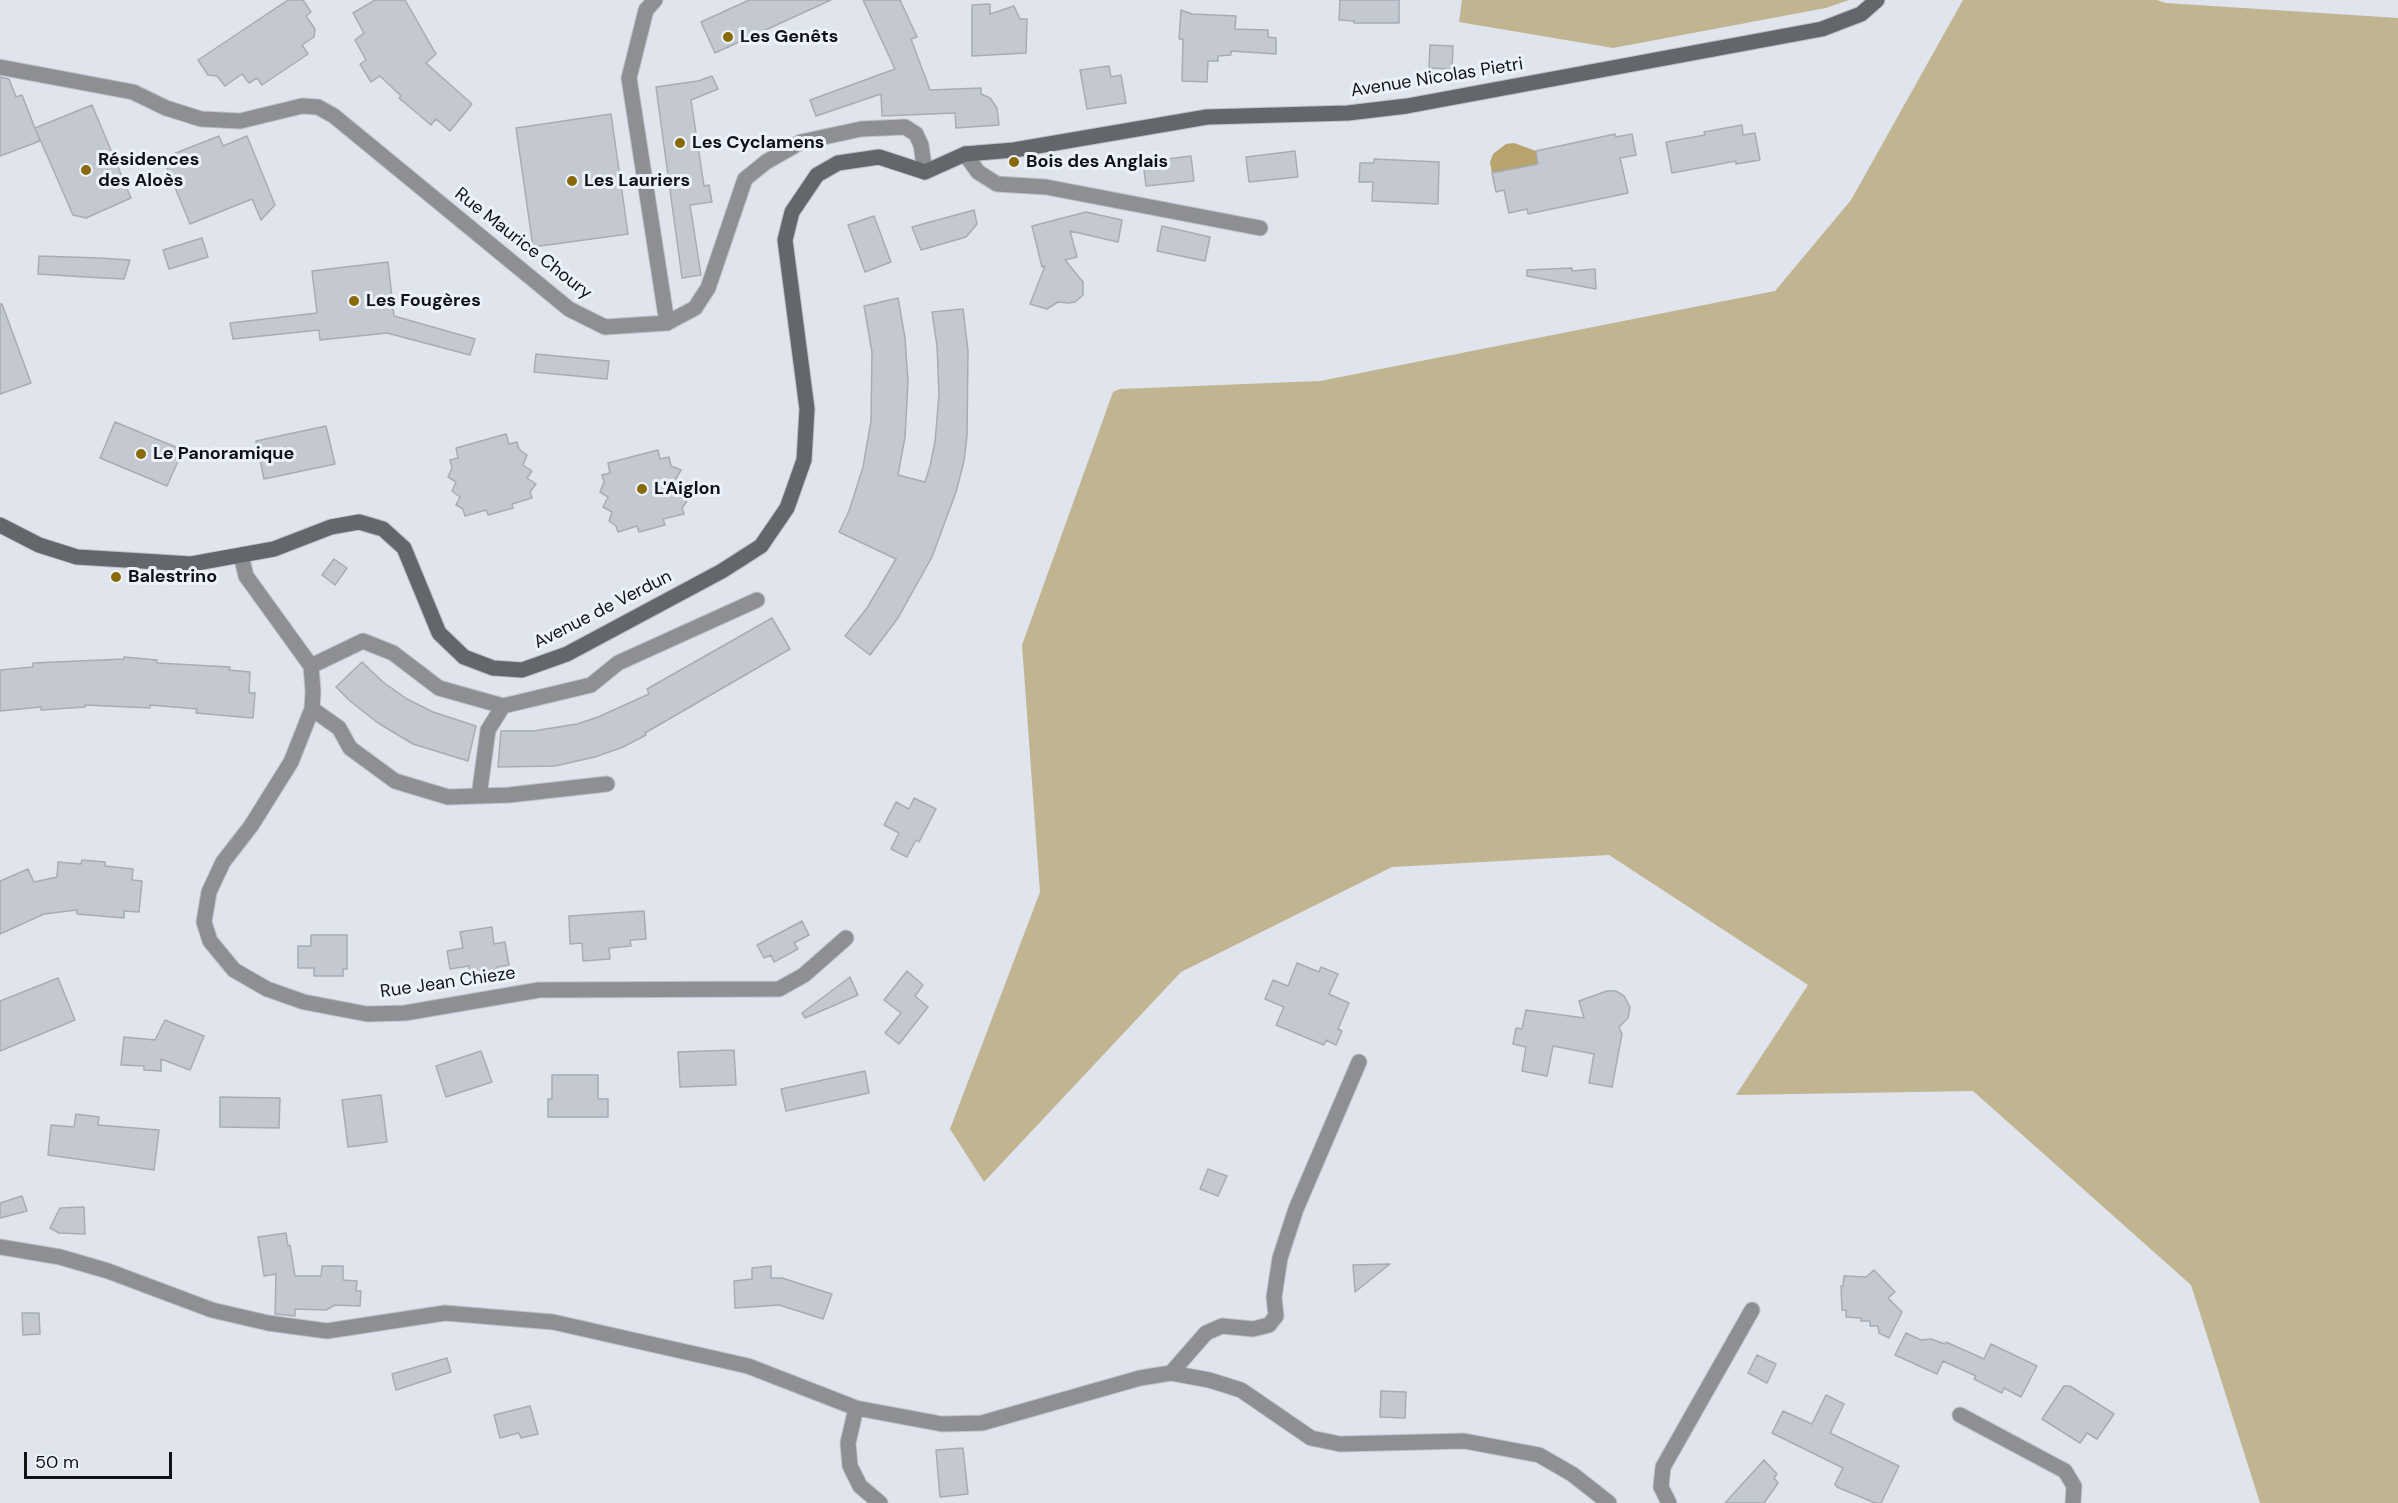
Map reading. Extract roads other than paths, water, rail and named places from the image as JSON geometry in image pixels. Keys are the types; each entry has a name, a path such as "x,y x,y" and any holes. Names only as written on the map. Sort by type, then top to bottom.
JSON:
{"main road":[{"name":"Avenue Nicolas Pietri","path":"925,172 965,154 1014,150 1207,117 1348,113 1407,106 1821,28 1861,14 1877,0"},
{"name":"Avenue de Verdun","path":"0,525 39,545 77,557 191,564 274,549 331,527 358,522 383,529 404,548 439,633 464,657 493,668 522,670 567,654 722,571 760,546 787,508 804,460 807,408 785,240 792,212 817,176 838,163 879,157 925,172"}],"street":[{"path":"651,5 629,78 667,323"},
{"name":"Rue Maurice Choury","path":"0,67 133,92 166,108 201,119 240,121 302,106 318,107 334,116 569,309 605,327 667,323 695,308 708,288 745,179 766,162 801,142 861,129 905,128 916,134 921,145 925,172"},
{"path":"965,154 978,172 997,184 1046,187 1260,228"},
{"path":"241,555 246,576 311,666 363,641 393,653 439,688 504,706 591,685 618,663 757,600"},
{"name":"Rue Jean Chieze","path":"311,666 312,709 291,762 251,826 223,862 209,892 204,922 210,941 234,970 267,989 304,1002 367,1014 405,1013 539,990 779,989 804,975 846,938"},
{"path":"479,796 488,730 504,706"},
{"path":"312,709 339,728 350,748 395,781 448,797 509,795 607,784"},
{"path":"1171,1373 1206,1333 1222,1326 1253,1329 1269,1325 1276,1316 1274,1297 1280,1258 1296,1209 1359,1062"},
{"path":"0,1247 60,1257 108,1270 212,1310 280,1324 327,1330 445,1313 553,1322 748,1366 856,1408 942,1424 982,1423 1140,1378 1171,1373 1209,1380 1241,1390 1311,1438 1340,1444 1464,1441 1539,1455 1572,1474 1609,1503"},
{"path":"1669,1503 1661,1487 1663,1467 1752,1310"},
{"path":"856,1408 848,1443 850,1466 860,1486 880,1503"},
{"path":"1960,1415 2065,1470 2074,1486 2073,1503"}],"place":[{"name":"Les Genêts","path":"728,37"},
{"name":"Les Cyclamens","path":"680,143"},
{"name":"Bois des Anglais","path":"1014,162"},
{"name":"Résidences des Aloès","path":"86,170"},
{"name":"Les Lauriers","path":"572,181"},
{"name":"Les Fougères","path":"354,301"},
{"name":"Le Panoramique","path":"141,454"},
{"name":"L'Aiglon","path":"642,489"},
{"name":"Balestrino","path":"116,577"}]}
